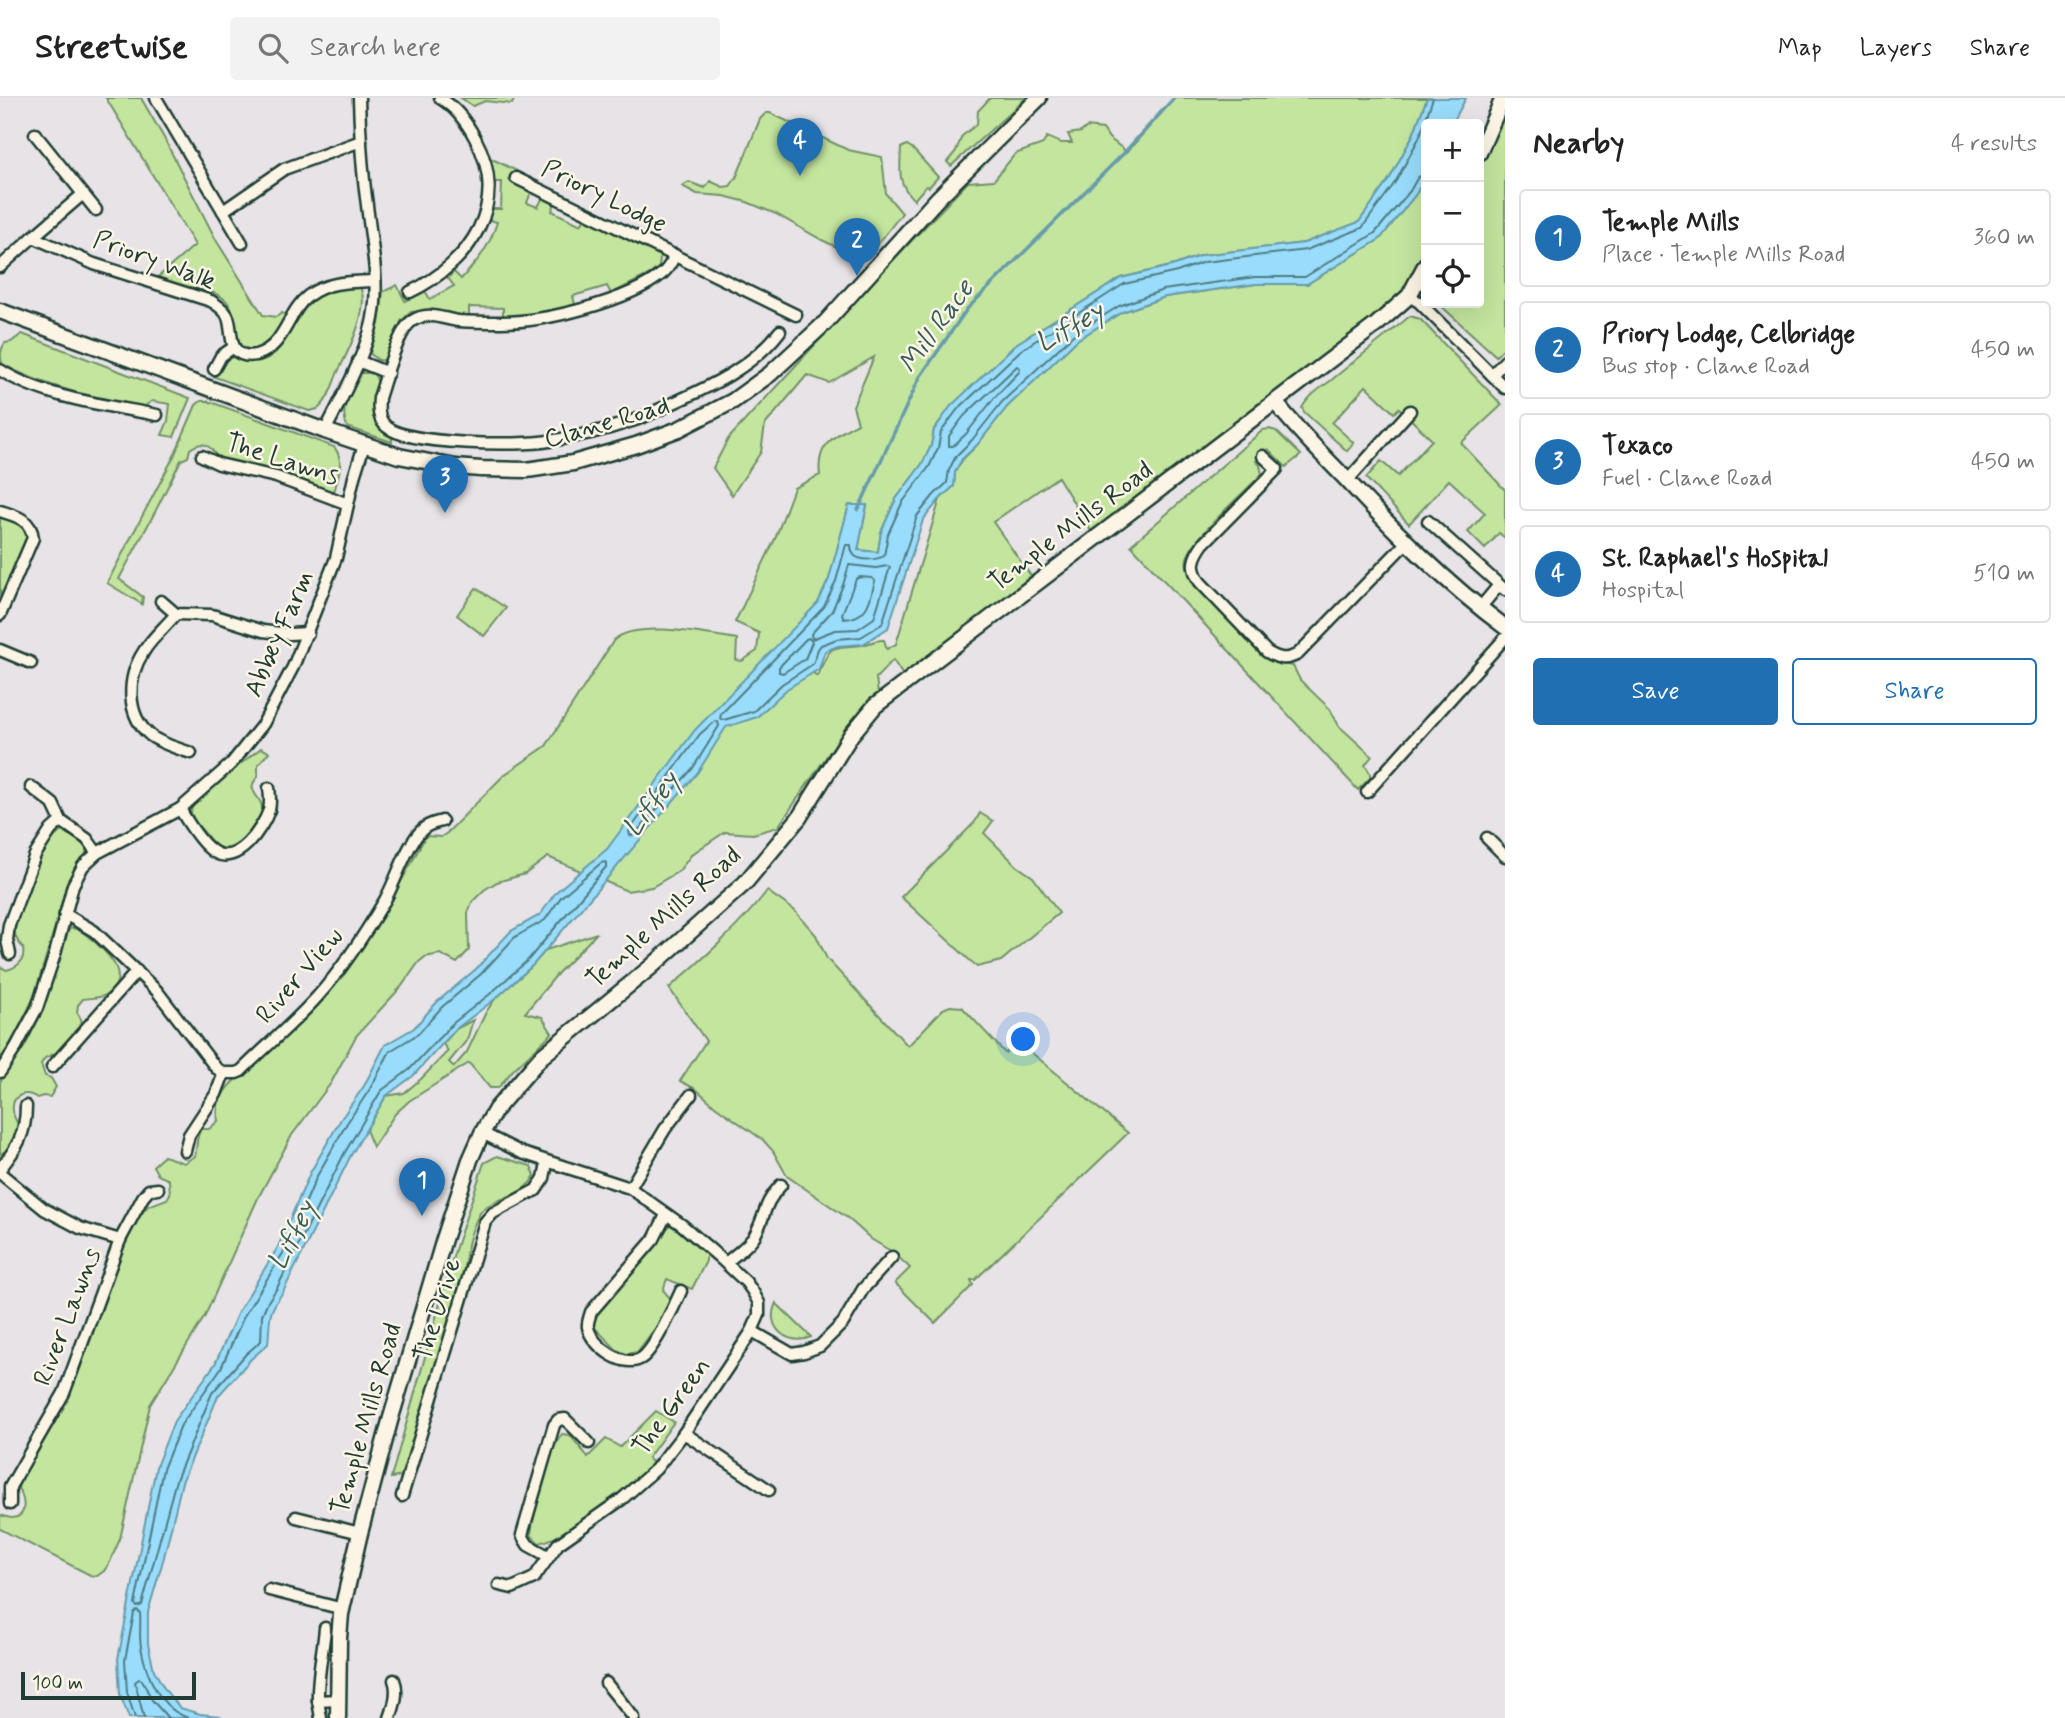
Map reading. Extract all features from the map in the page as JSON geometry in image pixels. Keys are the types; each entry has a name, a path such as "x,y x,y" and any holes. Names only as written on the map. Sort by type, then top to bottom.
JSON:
{"street":[{"path":"156,98 242,243"},
{"path":"325,431 367,341 373,319 376,281 360,141 359,98"},
{"path":"410,292 440,276 464,253 480,229 487,203 489,176 482,151 456,111 440,98"},
{"name":"Clane Road","path":"0,311 399,456 481,470 527,470 573,463 662,437 749,390 793,355 825,323 938,198 1039,98"},
{"path":"1484,142 1503,98"},
{"name":"Priory Walk","path":"35,134 96,210"},
{"path":"223,211 284,169 360,141"},
{"name":"Priory Lodge","path":"516,178 796,315"},
{"name":"Priory Walk","path":"0,267 83,194"},
{"name":"Priory Walk","path":"33,237 94,264 211,301 228,316 234,347"},
{"name":"Priory Lodge","path":"675,255 670,266 654,278 622,295 579,310 503,323 456,321 442,316 426,315 414,320 403,329 377,409 384,425 393,431 428,439 478,443 537,443 634,421 724,379 768,346 780,331"},
{"name":"Temple Mills Road","path":"338,1718 339,1638 360,1533 444,1239 470,1160 496,1109 541,1056 657,962 745,883 799,818 851,735 876,706 1376,325 1409,296 1421,273"},
{"path":"214,369 221,356 234,347 239,354 251,356 268,352 307,296 323,287 376,281"},
{"path":"1409,296 1419,302 1505,388"},
{"path":"358,361 388,373"},
{"path":"1492,375 1505,361"},
{"path":"0,370 44,390 93,403 157,415"},
{"path":"1276,403 1406,542 1505,627"},
{"path":"1347,481 1410,411"},
{"name":"Abbey Farm","path":"0,1072 37,1008 55,954 73,885 83,866 97,853 180,808 231,764 263,724 308,634 337,558 363,445"},
{"name":"The Lawns","path":"202,456 219,464 276,477 348,504"},
{"path":"1263,456 1277,470 1203,544 1194,557 1193,565 1200,582 1267,652 1276,658 1284,659 1298,654 1406,542"},
{"path":"0,511 25,521 32,528 33,538 0,615"},
{"path":"1428,521 1502,588 1480,608"},
{"path":"161,601 176,614 212,615 262,631 308,634"},
{"path":"176,614 144,650 133,673 131,688 133,706 140,723 152,737 191,753"},
{"path":"1367,792 1505,638"},
{"path":"0,650 31,663"},
{"path":"31,787 53,804 61,821 87,839 97,853"},
{"path":"180,808 212,852 229,856 238,853 262,825 270,801 269,788"},
{"path":"10,954 7,940 9,925 35,855 51,830 61,821"},
{"name":"River View","path":"224,1073 241,1071 317,998 373,920 392,889 414,841 424,828 442,821"},
{"path":"1487,838 1505,856"},
{"path":"65,914 94,932 157,991 216,1068 224,1073 216,1094 189,1135 185,1151"},
{"path":"52,1067 137,971"},
{"path":"630,1188 665,1129 691,1095"},
{"path":"26,1106 26,1126 0,1171 44,1209 80,1228 120,1240"},
{"path":"482,1133 547,1163 630,1188 682,1225 746,1282 759,1303 759,1315 754,1328 792,1354 820,1346 843,1323 863,1289 892,1257"},
{"name":"The Drive","path":"402,1496 485,1222 493,1213 536,1190 544,1178 547,1163"},
{"path":"726,1263 749,1243 770,1196 781,1185"},
{"name":"River Lawns","path":"9,1504 10,1487 64,1394 120,1240 143,1197 149,1190 158,1189"},
{"path":"666,1215 654,1239 592,1312 587,1326 589,1331 600,1347 616,1358 632,1361 643,1357 659,1334 681,1291"},
{"name":"The Green","path":"499,1585 512,1588 534,1578 558,1544 622,1499 656,1469 684,1433 754,1328"},
{"name":"The Green","path":"548,1556 528,1545 522,1535 554,1425 558,1420 565,1419 589,1443"},
{"path":"684,1433 769,1490"},
{"path":"296,1517 360,1533"},
{"path":"269,1590 343,1609"},
{"path":"321,1718 317,1683 322,1664 325,1628"},
{"path":"390,1718 397,1686 394,1680"},
{"path":"606,1683 634,1718"},
{"path":"318,1701 337,1700"}],"green space":[{"path":"106,98 141,98 216,240 263,315 286,315 274,336 261,347 256,350 242,348 239,344 234,316 226,300 213,292 174,284 158,277 195,245"},
{"path":"461,98 515,98 512,104 485,101 473,106"},
{"path":"990,98 1026,98 951,166 947,162 956,151 962,136 977,124 978,111"},
{"path":"1175,98 1427,98 1413,135 1390,178 1359,222 1304,243 1202,255 1175,265 1121,278 1016,344 952,406 934,429 931,446 922,464 896,499 881,532 878,552 858,550 867,506 849,505 829,579 818,603 779,644 817,676 832,649 881,640 884,640 887,649 896,644 940,499 954,486 955,472 1007,407 1077,340 1122,312 1165,297 1256,284 1307,284 1380,239 1421,184 1421,265 1405,291 1326,358 1245,415 1091,531 1058,477 993,522 1031,576 904,677 893,660 876,678 878,693 869,700 842,734 778,827 753,834 725,832 692,854 679,871 652,887 627,891 548,857 525,874 497,882 484,890 472,902 468,913 469,950 457,963 440,954 425,957 419,962 401,987 356,1036 331,1083 292,1135 258,1198 205,1316 150,1405 120,1539 104,1571 92,1576 0,1529 0,1515 17,1517 23,1510 19,1483 62,1410 77,1377 135,1221 148,1206 167,1199 170,1194 169,1180 158,1175 153,1166 164,1156 184,1163 195,1156 201,1129 209,1129 218,1121 218,1105 224,1093 289,1033 329,989 380,917 426,836 441,837 447,833 504,775 546,746 614,640 638,630 673,630 737,639 736,660 742,661 757,651 759,633 735,622 775,539 794,488 820,475 821,456 828,442 858,423 853,406 874,357 829,383 807,375 765,425 761,452 732,495 713,468 728,439 968,182 994,180 1015,154 1043,144 1047,137 1061,143 1072,143 1068,134 1081,132 1087,127 1103,129 1109,138 1127,152"},
{"path":"1505,105 1505,347 1496,356 1443,308 1484,308 1484,155"},
{"path":"766,113 848,150 882,157 886,194 902,213 867,258 855,256 776,214 747,202 724,196 697,194 682,186 689,182 705,188 710,181 723,187 730,186 736,178 760,119"},
{"path":"907,145 938,177 914,200 905,188 901,176 901,148"},
{"path":"490,158 517,171 514,183 531,192 527,203 538,207 543,197 555,203 552,211 581,225 585,217 658,254 659,267 611,294 607,286 573,296 575,305 522,316 503,317 503,308 469,307 469,317 429,310 411,312 401,321 388,359 376,359 370,353 379,324 383,292 397,285 405,301 425,291 430,299 454,286 448,278 454,272 461,279 487,246 497,222 489,220 491,209 501,209 502,182 493,182"},
{"path":"360,287 362,307 356,331 328,397 318,409 309,411 212,376 228,357 257,362 270,357 283,344 302,309 313,298 332,290"},
{"path":"1410,316 1420,319 1502,405 1461,443 1505,490 1505,538 1499,533 1485,549 1468,532 1485,513 1449,480 1409,524 1366,478 1381,461 1398,476 1432,440 1399,408 1394,413 1366,386 1332,423 1354,443 1347,451 1302,408 1318,390"},
{"path":"22,334 190,398 174,437 162,435 168,421 170,404 152,401 145,406 89,396 36,380 2,364 1,353 5,343"},
{"path":"360,373 373,373 377,380 376,419 392,438 392,442 347,427 345,406"},
{"path":"201,401 208,401 334,447 338,452 340,464 333,496 275,471 218,459 207,445 195,446 190,449 188,457 181,460 119,579 143,597 142,604 107,583 174,456 196,405"},
{"path":"1263,430 1276,431 1301,455 1286,467 1268,449 1256,461 1262,474 1199,539 1187,558 1187,566 1192,579 1277,663 1293,666 1300,680 1330,709 1339,726 1372,756 1365,765 1370,778 1358,790 1131,545"},
{"path":"0,518 22,526 28,538 0,606"},
{"path":"476,588 506,608 484,636 457,615"},
{"path":"261,748 269,752 258,765 258,777 253,786 262,805 259,819 235,847 229,850 220,849 194,820 192,807 197,798"},
{"path":"980,813 993,821 984,833 1017,866 1033,877 1059,913 1001,961 977,967 901,897 975,822"},
{"path":"62,831 81,842 86,848 86,854 68,883 34,997 0,1060 0,967 7,970 22,960 23,948 16,937 16,924 39,860 53,838"},
{"path":"767,891 794,910 816,935 827,959 908,1046 943,1009 950,1006 962,1007 1005,1053 1020,1043 1128,1133 975,1280 971,1280 973,1285 935,1323 895,1283 910,1268 849,1219 787,1176 773,1151 763,1140 696,1089 680,1081 706,1041 669,988 733,930"},
{"path":"71,928 84,933 106,953 115,966 118,979 106,995 83,999 78,1005 77,1012 82,1025 58,1052 45,1058 41,1064 45,1076 51,1078 56,1087 50,1097 37,1098 24,1094 14,1101 13,1113 19,1127 7,1150 0,1154 0,1082 25,1046 44,1008 67,932"},
{"path":"597,933 558,973 525,1013 542,1017 552,1033 498,1088 490,1088 469,1063 409,1101 395,1114 373,1147 366,1130 386,1096 404,1093 421,1079 448,1051 443,1044 456,1029 473,1020 467,1040 449,1062 454,1067 467,1052 495,999 546,950"},
{"path":"497,1156 531,1166 535,1175 523,1189 485,1208 475,1223 468,1245 458,1307 406,1471 403,1476 391,1478 455,1250 484,1163"},
{"path":"670,1225 706,1254 706,1261 692,1289 667,1279 663,1290 670,1298 669,1310 637,1352 626,1354 617,1350 593,1326 593,1320 598,1309 647,1256"},
{"path":"776,1303 811,1337 794,1339 780,1333 773,1320"},
{"path":"656,1411 674,1422 648,1458 654,1464 583,1521 552,1539 539,1543 531,1535 535,1513 547,1467 562,1434 570,1435 588,1457 606,1439 620,1447"}],"water":[{"name":"Liffey","path":"1427,98 1466,98 1455,119 1421,119 1421,184 1380,239 1307,284 1256,284 1165,297 1122,312 1077,340 1007,407 977,445 962,459 955,472 954,486 923,520 888,628 863,644 838,646 825,651 819,669 787,689 757,717 726,727 698,772 533,965 456,1029 413,1076 386,1096 350,1157 274,1306 270,1317 268,1344 218,1396 182,1482 148,1612 148,1644 154,1670 165,1690 180,1708 222,1718 129,1718 120,1694 118,1659 156,1467 174,1421 215,1364 238,1312 278,1247 310,1173 341,1119 364,1086 385,1045 414,1028 437,1002 476,969 511,931 540,915 556,892 607,849 695,730 818,603 829,579 849,505 867,505 858,550 878,552 881,532 896,499 922,464 931,446 934,430 951,406 1016,344 1121,278 1175,265 1202,255 1304,243 1359,222 1390,178 1413,135"}],"waterway":[{"name":"Mill Race","path":"858,510 920,377 967,309 1123,154 1174,98"}],"place":[{"name":"St. Raphael's Hospital","path":"800,176"},
{"name":"Priory Lodge, Celbridge","path":"857,276"},
{"name":"Texaco","path":"445,513"},
{"name":"Temple Mills","path":"422,1216"}]}
